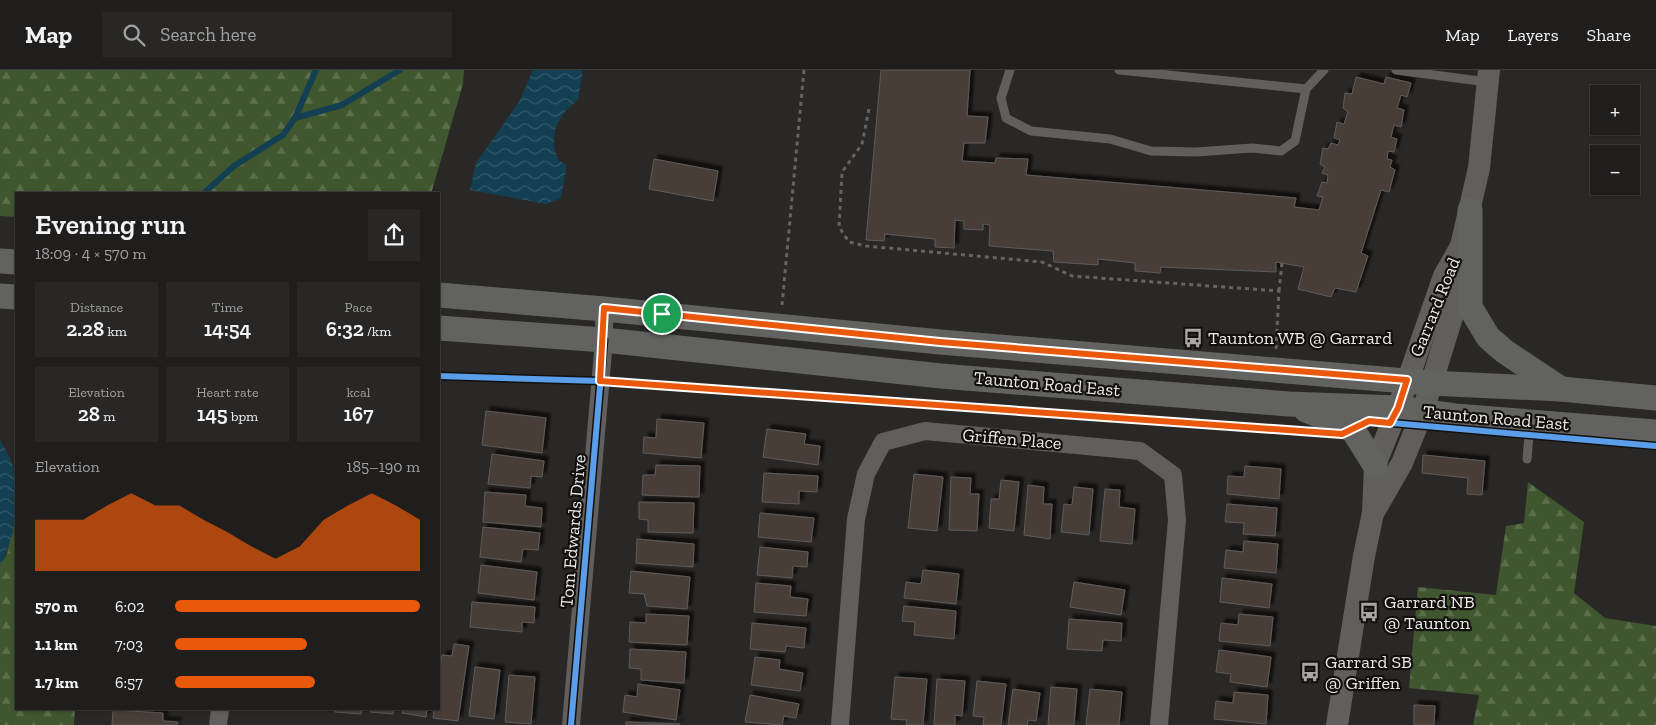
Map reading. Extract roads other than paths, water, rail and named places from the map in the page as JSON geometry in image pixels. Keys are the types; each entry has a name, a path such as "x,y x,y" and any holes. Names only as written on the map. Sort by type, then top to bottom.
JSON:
{"main road":[{"path":"1470,210 1470,307 1488,338 1561,389"},
{"path":"0,260 15,262"},
{"name":"Taunton Road East","path":"440,295 604,308 950,343 1419,382 1561,389 1656,398"},
{"path":"0,296 15,297"},
{"name":"Taunton Road East","path":"440,328 604,340 941,376 1289,404 1398,408 1530,422 1656,432"},
{"path":"1289,404 1353,430 1375,465"}],"street":[{"name":"Garrard Road","path":"1373,513 1402,463 1423,411 1419,382 1444,276 1460,246 1470,210 1478,168 1488,76"},
{"name":"Tom Edwards Drive","path":"571,725 604,340 604,308"},
{"name":"Garrard Road","path":"1337,725 1364,556 1373,513 1375,465 1398,408 1419,382"},
{"name":"Griffen Place","path":"840,725 856,520 866,474 884,442 925,431 1140,451 1173,475 1177,520 1159,725"},
{"path":"218,725 220,710"}],"lane":[{"path":"1010,70 1000,98 1006,118 1031,131 1110,139 1151,151 1196,152 1252,148 1281,151 1295,140 1306,88 1324,70"},
{"path":"1119,70 1306,88"},
{"path":"1396,70 1488,76"},
{"path":"1527,459 1530,422"}],"water":[{"path":"533,70 583,70 578,100 564,113 554,135 554,143 559,161 567,165 561,198 546,204 470,190 476,163 519,102"},
{"path":"0,439 13,467 15,479 15,517 10,543 0,565"}],"waterway":[{"path":"205,192 234,166 283,135 295,118 316,70"},
{"path":"295,118 342,105 400,70"}],"place":[{"name":"Taunton WB @ Garrard","path":"1193,338"},
{"name":"Garrard NB @ Taunton","path":"1369,612"},
{"name":"Garrard SB @ Griffen","path":"1310,672"}]}
